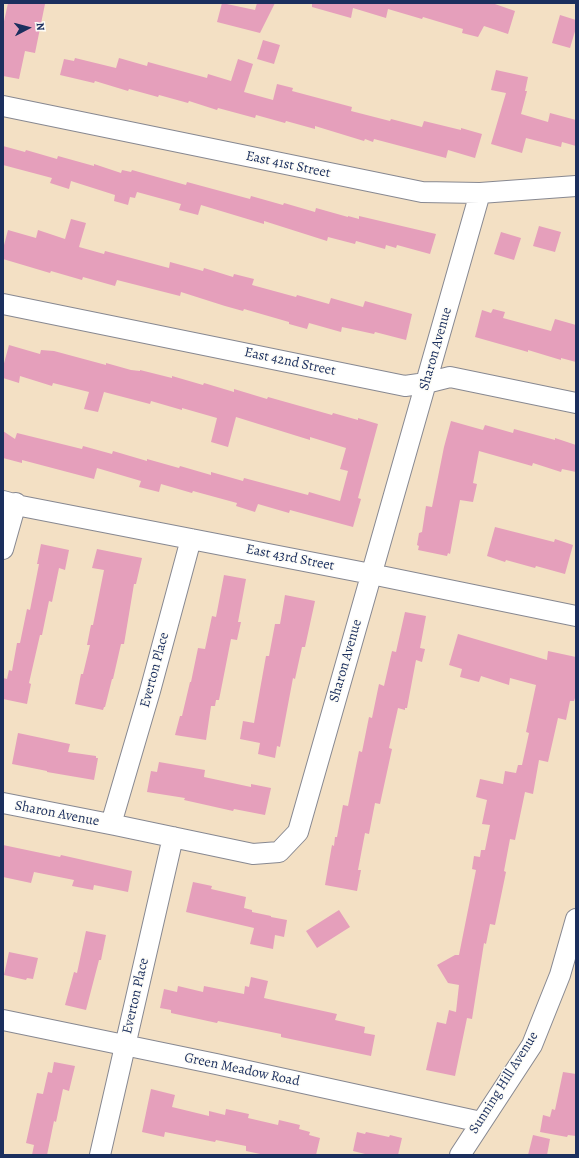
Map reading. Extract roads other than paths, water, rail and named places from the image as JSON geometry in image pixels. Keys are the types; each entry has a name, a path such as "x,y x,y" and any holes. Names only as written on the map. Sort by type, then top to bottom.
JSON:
{"street":[{"name":"East 41st Street","path":"3,106 422,192 480,193 576,186"},
{"name":"Sharon Avenue","path":"3,803 254,854 279,852 298,832 480,193"},
{"name":"East 42nd Street","path":"3,304 405,386 450,377 576,403"},
{"name":"East 43rd Street","path":"10,502 21,506 371,574 576,616"},
{"path":"3,550 10,502"},
{"name":"Everton Place","path":"111,824 150,691 191,539"},
{"name":"Everton Place","path":"100,1155 173,837"},
{"name":"Sunning Hill Avenue","path":"460,1155 532,1045 560,975 576,919"},
{"name":"Green Meadow Road","path":"3,1020 481,1122"}]}
